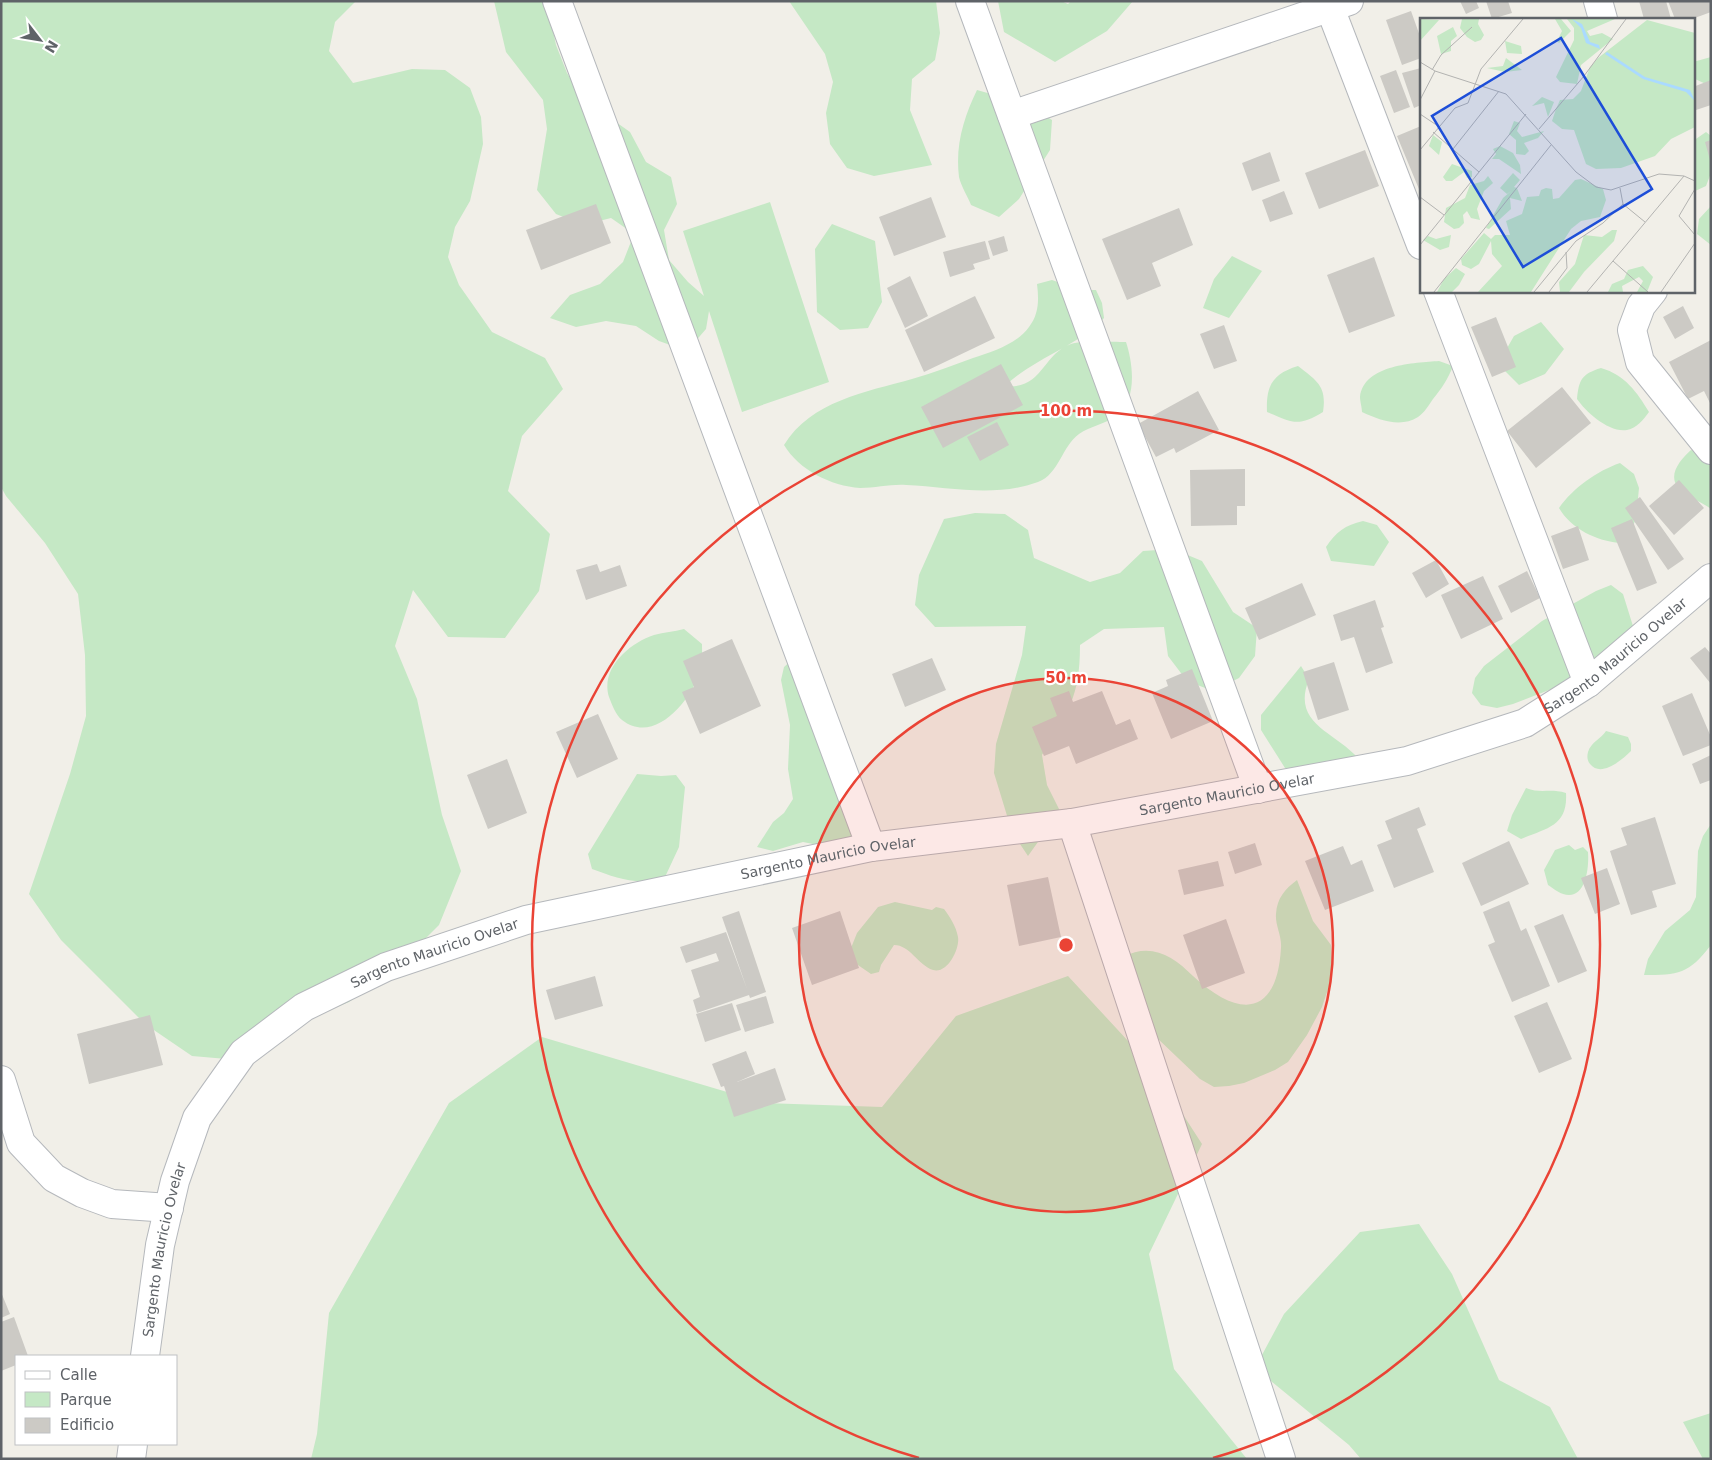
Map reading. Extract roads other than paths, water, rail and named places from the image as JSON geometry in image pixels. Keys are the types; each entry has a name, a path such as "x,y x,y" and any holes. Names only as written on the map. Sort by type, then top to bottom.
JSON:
{"street":[{"path":"557,1 871,847"},
{"path":"970,1 1258,789"},
{"path":"1598,1 1603,18"},
{"path":"1012,115 1339,4 1420,242"},
{"path":"1438,292 1588,683"},
{"path":"1652,292 1642,306 1632,330 1640,362 1711,450"},
{"name":"Sargento Mauricio Ovelar","path":"145,1355 160,1245 175,1181 197,1118 243,1053 304,1007 386,967 526,920 871,847 1072,823 1416,758 1525,723 1588,683 1711,578"},
{"path":"1072,823 1281,1459"},
{"path":"1,1080 11,1146 54,1178 82,1193 112,1204 169,1208"},
{"path":"131,1459 133,1445"}]}
